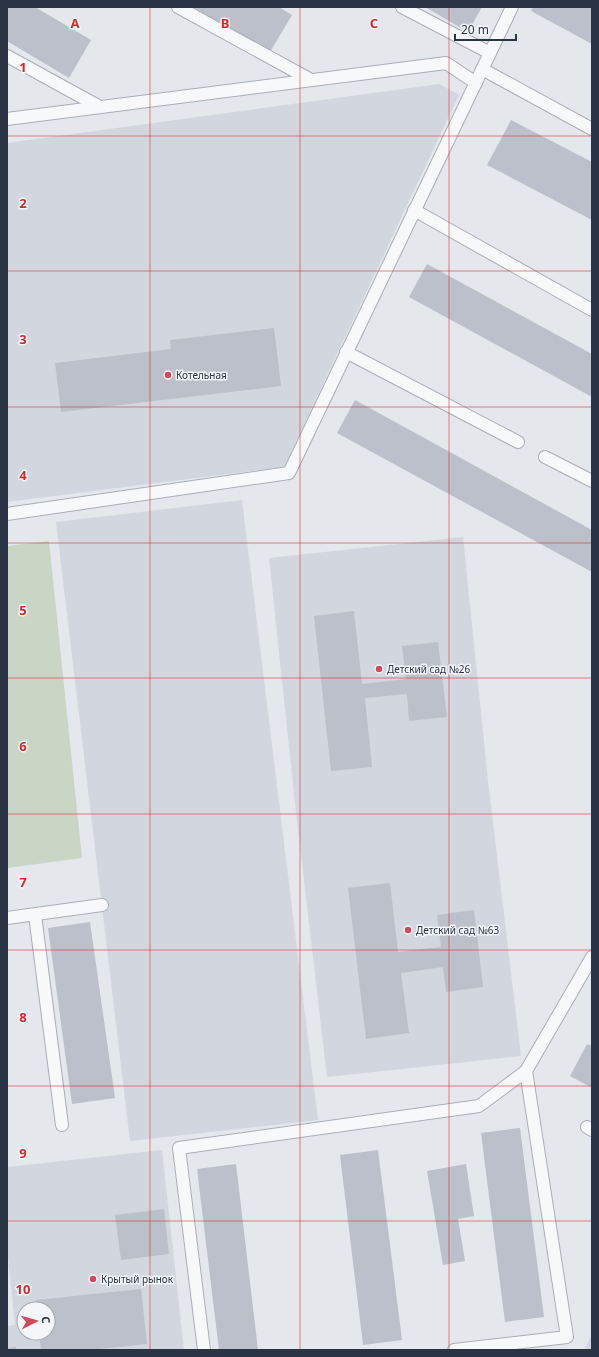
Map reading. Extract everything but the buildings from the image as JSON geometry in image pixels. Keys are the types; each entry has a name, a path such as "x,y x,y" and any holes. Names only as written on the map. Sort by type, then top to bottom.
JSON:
{"lane":[{"path":"178,7 311,80"},
{"path":"402,7 490,53"},
{"path":"7,514 289,473 512,7"},
{"path":"7,56 100,107"},
{"path":"7,119 446,63 476,83"},
{"path":"482,69 592,129"},
{"path":"414,210 592,310"},
{"path":"346,352 518,442"},
{"path":"545,457 592,482"},
{"path":"7,918 102,905"},
{"path":"35,915 62,1125"},
{"path":"204,1350 179,1148 479,1106 526,1071 592,957"},
{"path":"454,1350 567,1337 526,1071"}],"shaded area":[{"path":"439,84 459,95 284,467 7,502 7,143"},
{"path":"242,500 318,1120 130,1141 56,522"},
{"path":"463,537 488,781 521,1056 327,1077 295,803 269,558"},
{"name":"Крытый рынок","path":"162,1150 184,1350 7,1350 7,1326 15,1325 7,1249 7,1167"},
{"path":"592,1334 592,1350 584,1350"}],"green space":[{"path":"49,541 82,858 7,868 7,546"}],"place":[{"name":"Котельная","path":"168,375"},
{"name":"Детский сад №26","path":"379,669"},
{"name":"Детский сад №63","path":"408,930"},
{"name":"Крытый рынок","path":"93,1279"}]}
